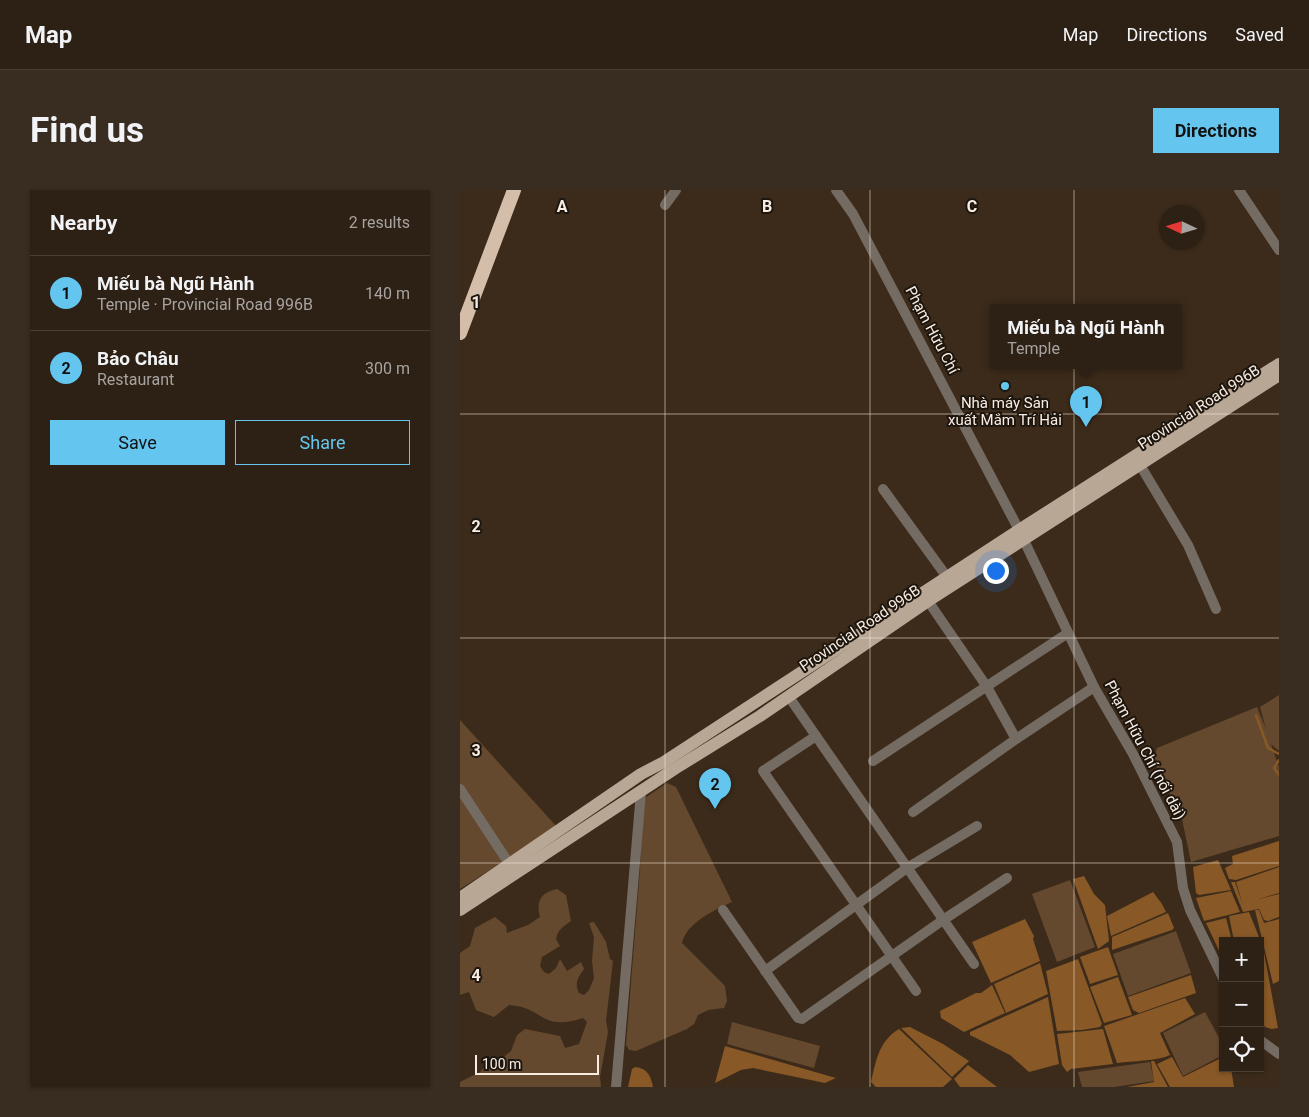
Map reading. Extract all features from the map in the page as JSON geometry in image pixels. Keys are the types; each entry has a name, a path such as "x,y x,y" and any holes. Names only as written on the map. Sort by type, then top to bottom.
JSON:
{"highway":[{"path":"460,333 514,190"}],"main road":[{"name":"Provincial Road 996B","path":"460,898 641,774 668,766 789,697 1021,535 1279,364"},
{"name":"Provincial Road 996B","path":"460,910 640,792 668,766 948,577 1140,465 1279,375"}],"street":[{"path":"665,205 676,190"},
{"name":"Phạm Hữu Chí","path":"836,190 853,214 871,247 1021,535"},
{"path":"1238,190 1279,250"},
{"path":"1140,465 1188,545 1216,609"},
{"path":"883,489 948,577"},
{"name":"Phạm Hữu Chí (nối dài)","path":"1021,535 1094,687 1133,754 1177,842 1183,888 1190,910 1219,970"},
{"path":"928,601 987,687 1016,739"},
{"path":"873,761 1068,633"},
{"path":"913,812 1016,739 1094,687"},
{"path":"789,697 974,964"},
{"path":"816,736 763,771 916,991"},
{"path":"460,789 464,803 510,865"},
{"path":"616,1087 640,792"},
{"path":"765,971 907,868 976,826"},
{"path":"723,910 798,1018 802,1019 943,920 1007,878"},
{"path":"1264,1043 1279,1054"}],"shaded area":[{"path":"1279,695 1279,751 1271,744 1279,767 1279,836 1191,862 1182,819 1153,759 1157,748 1257,707 1266,729 1260,707"},
{"path":"460,720 557,827 460,889"},
{"path":"667,783 676,787 732,902 702,918 690,929 682,943 725,986 727,1001 724,1008 708,1010 698,1015 694,1024 687,1029 636,1051 629,1050 626,1045 640,870 642,800"},
{"path":"1279,841 1279,866 1236,880 1229,879 1225,868 1233,864 1232,856"},
{"path":"1218,860 1231,890 1199,895 1196,893 1193,867"},
{"path":"1279,867 1279,893 1259,899 1279,894 1279,917 1268,921 1264,920 1259,909 1243,912 1231,882 1235,882 1243,905 1236,882"},
{"path":"1084,876 1094,894 1105,905 1109,941 1098,949 1073,879"},
{"path":"1070,880 1095,947 1057,962 1032,894"},
{"path":"557,889 566,895 571,921 558,933 556,939 560,946 542,957 540,966 544,972 549,974 556,968 560,959 567,971 581,962 584,969 577,981 579,993 584,995 589,990 594,978 592,961 594,937 589,923 594,922 606,942 610,959 613,961 606,1021 608,1032 600,1077 601,1087 460,1087 460,1082 480,1072 488,1063 505,1056 511,1051 517,1035 525,1029 560,1036 565,1048 579,1044 587,1022 583,1018 569,1022 550,1021 529,1010 509,1005 494,1017 476,1010 469,992 460,995 460,953 470,946 475,928 495,917 506,926 507,933 528,925 540,917 539,902 543,895"},
{"path":"1231,891 1240,912 1204,921 1196,898"},
{"path":"1153,892 1166,912 1111,936 1107,916"},
{"path":"1255,910 1259,910 1264,923 1279,919 1279,981 1273,984 1264,947 1264,937 1262,937"},
{"path":"1249,912 1259,937 1233,937 1229,916"},
{"path":"1168,913 1174,928 1172,930 1112,950 1112,937"},
{"path":"1226,918 1231,937 1219,937 1219,951 1206,923"},
{"path":"1025,919 1034,936 1033,939 1040,961 991,983 972,942"},
{"path":"1176,931 1191,973 1128,996 1113,954"},
{"path":"1108,947 1118,975 1090,984 1080,957"},
{"path":"1264,952 1278,1028 1264,1025"},
{"path":"1078,959 1102,1024 1100,1027 1082,1030 1057,1031 1046,971"},
{"path":"1040,963 1048,994 1006,1013 994,984"},
{"path":"1191,975 1196,993 1139,1013 1133,1010 1128,997"},
{"path":"1118,977 1132,1015 1104,1023 1090,987"},
{"path":"992,985 1005,1013 964,1032 941,1018 940,1011 976,993 981,993"},
{"path":"1048,997 1059,1064 1029,1072 1010,1055 970,1035 970,1032"},
{"path":"1185,998 1195,1014 1160,1033 1170,1055 1152,1060 1117,1063 1104,1026"},
{"path":"1205,1012 1219,1038 1219,1057 1183,1076 1163,1033"},
{"path":"732,1022 820,1046 814,1068 727,1044"},
{"path":"910,1027 943,1044 969,1061 952,1077 901,1028"},
{"path":"899,1029 952,1079 943,1087 876,1087 871,1082 879,1052 887,1039"},
{"path":"1103,1029 1113,1064 1071,1069 1067,1072 1062,1065 1057,1034"},
{"path":"725,1046 836,1078 825,1083 753,1068 741,1070 715,1083"},
{"path":"1172,1057 1183,1077 1219,1059 1219,1072 1232,1072 1234,1087 1170,1087 1157,1064"},
{"path":"1151,1061 1154,1061 1168,1087 1127,1087 1154,1082"},
{"path":"1150,1062 1154,1081 1114,1087 1082,1087 1078,1072"},
{"path":"968,1065 997,1087 960,1087 954,1079"},
{"path":"635,1067 643,1069 648,1073 653,1087 628,1087 632,1069"}],"waterway":[{"path":"1256,715 1268,748 1279,754"},
{"path":"1279,760 1274,768 1279,775"}],"place":[{"name":"Nhà máy Sản xuất Mắm Trí Hải","path":"1005,386"},
{"name":"Miếu bà Ngũ Hành","path":"1086,427"},
{"name":"Bảo Châu","path":"715,809"}]}
